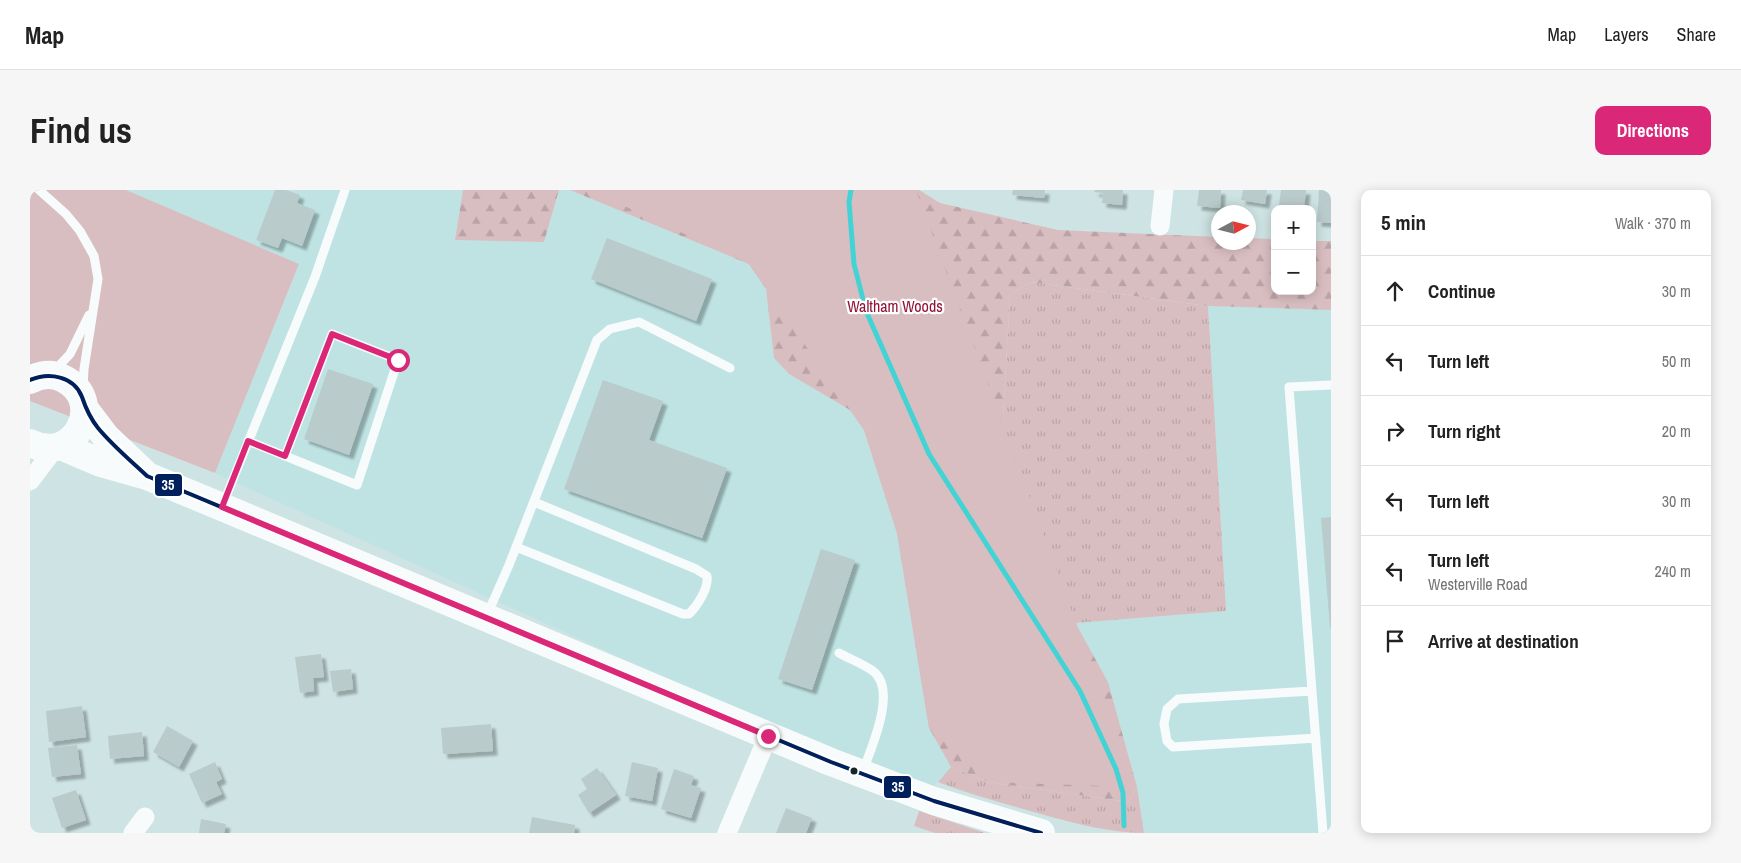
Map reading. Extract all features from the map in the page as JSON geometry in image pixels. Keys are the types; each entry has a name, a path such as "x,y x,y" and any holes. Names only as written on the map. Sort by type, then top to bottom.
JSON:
{"main road":[{"path":"40,377 61,377 70,382 77,389 83,403 106,438 147,476"},
{"path":"49,446 71,440 79,431 84,420 83,403"},
{"path":"49,446 147,476 862,774 934,801 1041,833"}],"street":[{"path":"1160,226 1164,190"},
{"path":"30,481 49,446"},
{"path":"726,833 768,736"},
{"path":"133,833 145,817"}],"lane":[{"path":"39,190 66,214 80,231 94,256 98,279 84,369 83,403"},
{"path":"222,507 315,277 345,190"},
{"path":"40,377 70,354 93,305"},
{"path":"486,618 534,502 597,340 610,329 639,322 730,368"},
{"path":"248,441 285,456 357,485 398,360 332,334 285,456"},
{"path":"1323,833 1289,387 1331,385"},
{"path":"516,547 683,614 689,614 694,609 708,582 707,576 696,569 534,502"},
{"path":"839,653 875,672 883,687 882,715 862,774"},
{"path":"1312,691 1178,699 1167,709 1164,724 1166,741 1173,747 1316,738"}],"shaded area":[{"path":"126,190 463,190 455,240 544,242 559,190 570,190 749,264 766,289 774,358 789,374 850,410 864,430 897,533 929,728 951,767 925,796 215,473 299,265"},
{"path":"1208,306 1331,310 1331,833 1144,833 1137,787 1075,623 1226,611"}],"green space":[{"path":"30,190 126,190 299,264 215,473 30,401"},
{"path":"463,190 559,190 544,242 455,240"},
{"name":"Waltham Woods","path":"570,190 919,190 940,203 1058,230 1211,237 1211,250 1256,250 1256,238 1271,239 1271,295 1316,295 1316,241 1331,241 1331,310 1208,306 1030,282 1010,295 1001,451 1007,499 1108,682 1137,787 1128,802 989,782 951,767 929,728 897,533 864,430 850,410 789,374 774,358 766,289 749,264"},
{"name":"Waltham Woods","path":"590,190 916,190 1137,787 989,782 929,728 897,533 864,430 749,264"},
{"path":"1030,282 1208,306 1226,611 1075,623 1001,451 1010,295"},
{"path":"951,767 989,782 1128,802 1137,787 1144,833 1131,833 1079,824 989,799 938,782"},
{"path":"919,811 985,833 935,833 914,826"}],"building":[{"path":"275,190 286,190 300,195 297,203 315,210 302,246 282,238 278,248 256,240"},
{"path":"1013,190 1045,190 1044,198 1012,195"},
{"path":"1095,190 1123,190 1122,205 1102,203 1103,193 1094,192"},
{"path":"1199,190 1221,190 1220,205 1211,205 1211,207 1197,206"},
{"path":"1243,190 1267,190 1265,204 1241,200"},
{"path":"1281,190 1306,190 1304,205 1279,205"},
{"path":"1319,190 1331,190 1331,223 1317,222"},
{"path":"607,238 712,279 696,321 591,279"},
{"path":"328,369 373,384 349,455 304,439"},
{"path":"603,380 663,401 649,440 727,468 702,538 564,489"},
{"path":"1331,517 1331,628 1330,628 1321,518"},
{"path":"821,549 855,560 812,690 778,679"},
{"path":"321,654 324,677 313,678 314,691 300,693 295,657"},
{"path":"351,669 353,689 333,692 330,671"},
{"path":"82,706 86,737 49,742 46,711"},
{"path":"491,724 493,751 443,754 441,728"},
{"path":"167,726 193,741 179,767 153,752"},
{"path":"142,732 144,756 110,759 108,736"},
{"path":"77,745 81,774 52,777 48,748"},
{"path":"215,762 222,779 216,782 222,794 202,803 189,774"},
{"path":"632,762 658,768 652,801 625,796"},
{"path":"597,768 616,795 589,813 578,795 587,789 581,779"},
{"path":"674,769 694,776 691,785 701,788 691,818 661,809"},
{"path":"76,790 86,820 62,828 52,798"},
{"path":"786,808 812,818 806,833 776,833"},
{"path":"532,817 575,825 574,833 529,833"},
{"path":"201,819 226,824 224,833 199,833"}],"waterway":[{"path":"851,190 849,202 854,264 866,311 929,454 1080,691 1116,769 1123,793 1124,826"}],"transit line":[{"name":"35","path":"30,380 53,376 73,384 98,428 147,476 831,762 934,801 1041,833"}],"route":[{"path":"398,360 332,334 285,456 248,441 222,507 768,736"}]}
